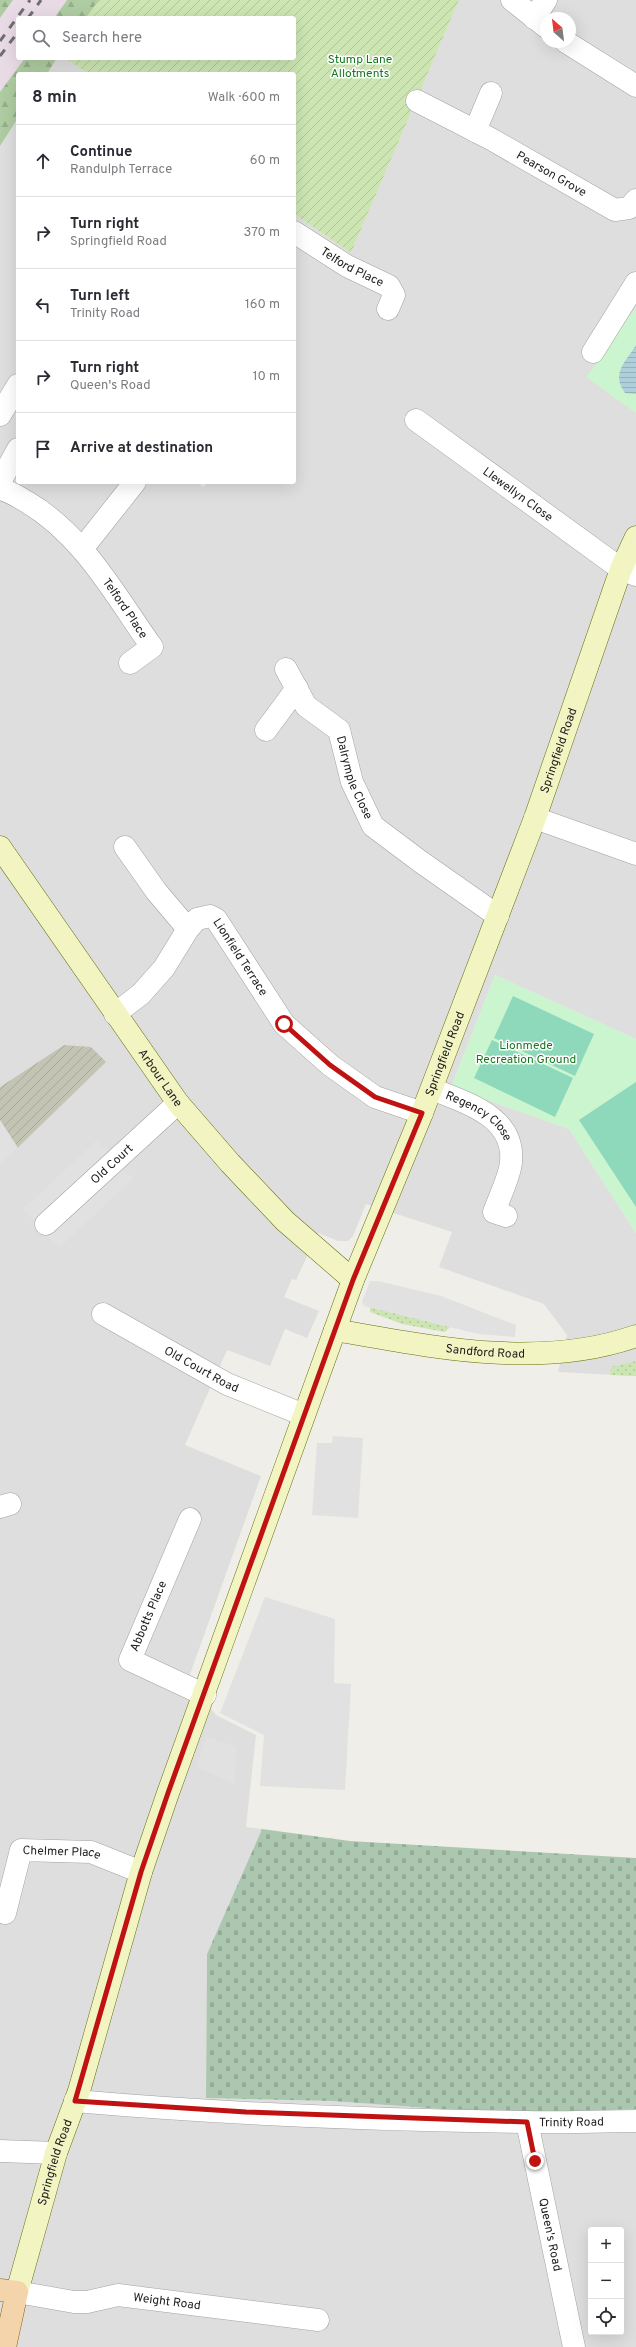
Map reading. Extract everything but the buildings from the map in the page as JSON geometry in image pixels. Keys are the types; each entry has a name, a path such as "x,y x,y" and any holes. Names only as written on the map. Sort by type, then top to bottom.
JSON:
{"main road":[{"name":"Springfield Road","path":"5,2347 8,2291 75,2101 141,1872 353,1280 432,1089 498,916 628,572 636,537"},
{"name":"Arbour Lane","path":"0,847 178,1103 230,1163 285,1221 353,1280"},
{"name":"Sandford Road","path":"335,1330 498,1354 570,1351 636,1336"}],"street":[{"path":"512,0 540,23"},
{"path":"543,12 546,0"},
{"path":"576,48 636,86"},
{"path":"475,131 491,93"},
{"name":"Pearson Grove","path":"416,101 475,131 614,210 634,209"},
{"name":"Telford Place","path":"296,233 347,266 389,286 394,295 388,309"},
{"path":"593,352 636,283"},
{"path":"0,415 16,388"},
{"name":"Llewellyn Close","path":"416,420 628,572"},
{"path":"0,482 16,453"},
{"path":"82,549 133,484"},
{"name":"Telford Place","path":"0,489 8,491 48,514 68,532 82,549 152,647 130,663"},
{"name":"Dalrymple Close","path":"286,669 306,706 339,730 352,782 374,826 421,862 498,916"},
{"path":"266,730 296,688"},
{"path":"535,818 636,854"},
{"path":"125,847 156,891 188,929"},
{"name":"Lionfield Terrace","path":"115,1014 142,994 164,968 188,929 197,919 202,916 210,916 216,919 284,1024 330,1065 375,1097 422,1113"},
{"name":"Regency Close","path":"432,1089 479,1108 501,1125 510,1141 511,1163 494,1212 506,1216"},
{"name":"Old Court","path":"46,1224 178,1103"},
{"name":"Old Court Road","path":"103,1314 227,1384 304,1415"},
{"name":"Abbotts Place","path":"190,1519 130,1660 205,1694"},
{"name":"Chelmer Place","path":"5,1913 21,1850 91,1852 141,1872"},
{"name":"Trinity Road","path":"75,2101 147,2107 425,2120 527,2122 636,2121"},
{"name":"Queen's Road","path":"527,2122 574,2347"},
{"path":"0,2151 56,2153"},
{"name":"Weight Road","path":"8,2291 74,2302 87,2302 118,2295 318,2320"}],"shaded area":[{"path":"13,0 67,0 55,16 16,16 16,60 24,60 0,92 0,18"},
{"path":"459,0 636,0 636,1039 495,975 451,1087 569,1129 636,1233 636,1376 558,1372 567,1335 544,1304 439,1267 452,1232 366,1204 353,1236 348,1241 338,1241 318,1233 296,1280 292,1279 284,1297 319,1311 307,1338 285,1329 270,1366 227,1350 185,1445 261,1476 188,1680 216,1715 256,1735 246,1827 262,1829 207,1954 206,2098 332,2101 510,2114 636,2109 636,2347 0,2347 0,1165 105,1062 64,1045 0,1087 0,146 16,121 16,484 199,484 204,487 206,484 296,484 296,215 351,253"},
{"path":"56,60 68,60 86,72 48,72"},
{"path":"64,1045 91,1047 106,1062 0,1165 0,1087"},
{"path":"0,1120 18,1148 0,1165"},
{"path":"97,1140 133,1179 59,1248 23,1209"},
{"path":"370,1281 378,1281 441,1296 516,1325 515,1337 478,1334 364,1306 362,1302"},
{"path":"333,1436 363,1438 358,1518 312,1515 317,1443 332,1443"},
{"path":"265,1597 335,1619 334,1683 351,1684 345,1790 260,1786 264,1735 220,1713"},
{"path":"207,1737 236,1747 235,1784 196,1767"}],"green space":[{"path":"0,0 13,0 0,18"},
{"path":"67,0 99,0 87,16 55,16"},
{"name":"Stump Lane Allotments","path":"99,0 459,0 351,253 296,215 296,72 86,72 68,60 296,60 296,16 87,16"},
{"path":"24,60 56,60 48,72 16,72 16,121 0,146 0,92"},
{"path":"636,307 636,413 586,377 611,344 615,330 621,319 632,313"},
{"name":"Lionmede Recreation Ground","path":"495,975 636,1039 636,1233 569,1129 451,1087"},
{"path":"513,996 594,1034 575,1076 494,1038"},
{"path":"492,1040 573,1078 555,1117 474,1078"},
{"path":"636,1082 636,1207 579,1120"},
{"path":"370,1307 450,1327 445,1332 402,1324 370,1312"},
{"path":"636,1361 636,1376 610,1375 611,1367"},
{"path":"262,1829 350,1841 636,1858 636,2109 510,2114 332,2101 206,2098 207,1954"}],"water":[{"path":"636,345 636,394 625,393 619,380 619,374 621,368"}],"railway":[{"path":"18,16 30,0"},
{"path":"29,16 41,0"},
{"path":"0,41 16,19"},
{"path":"0,56 16,35"}],"route":[{"path":"284,1024 330,1065 375,1097 422,1113 353,1280 168,1793 141,1872 75,2101 147,2107 246,2112 433,2120 527,2122 535,2161"}]}
